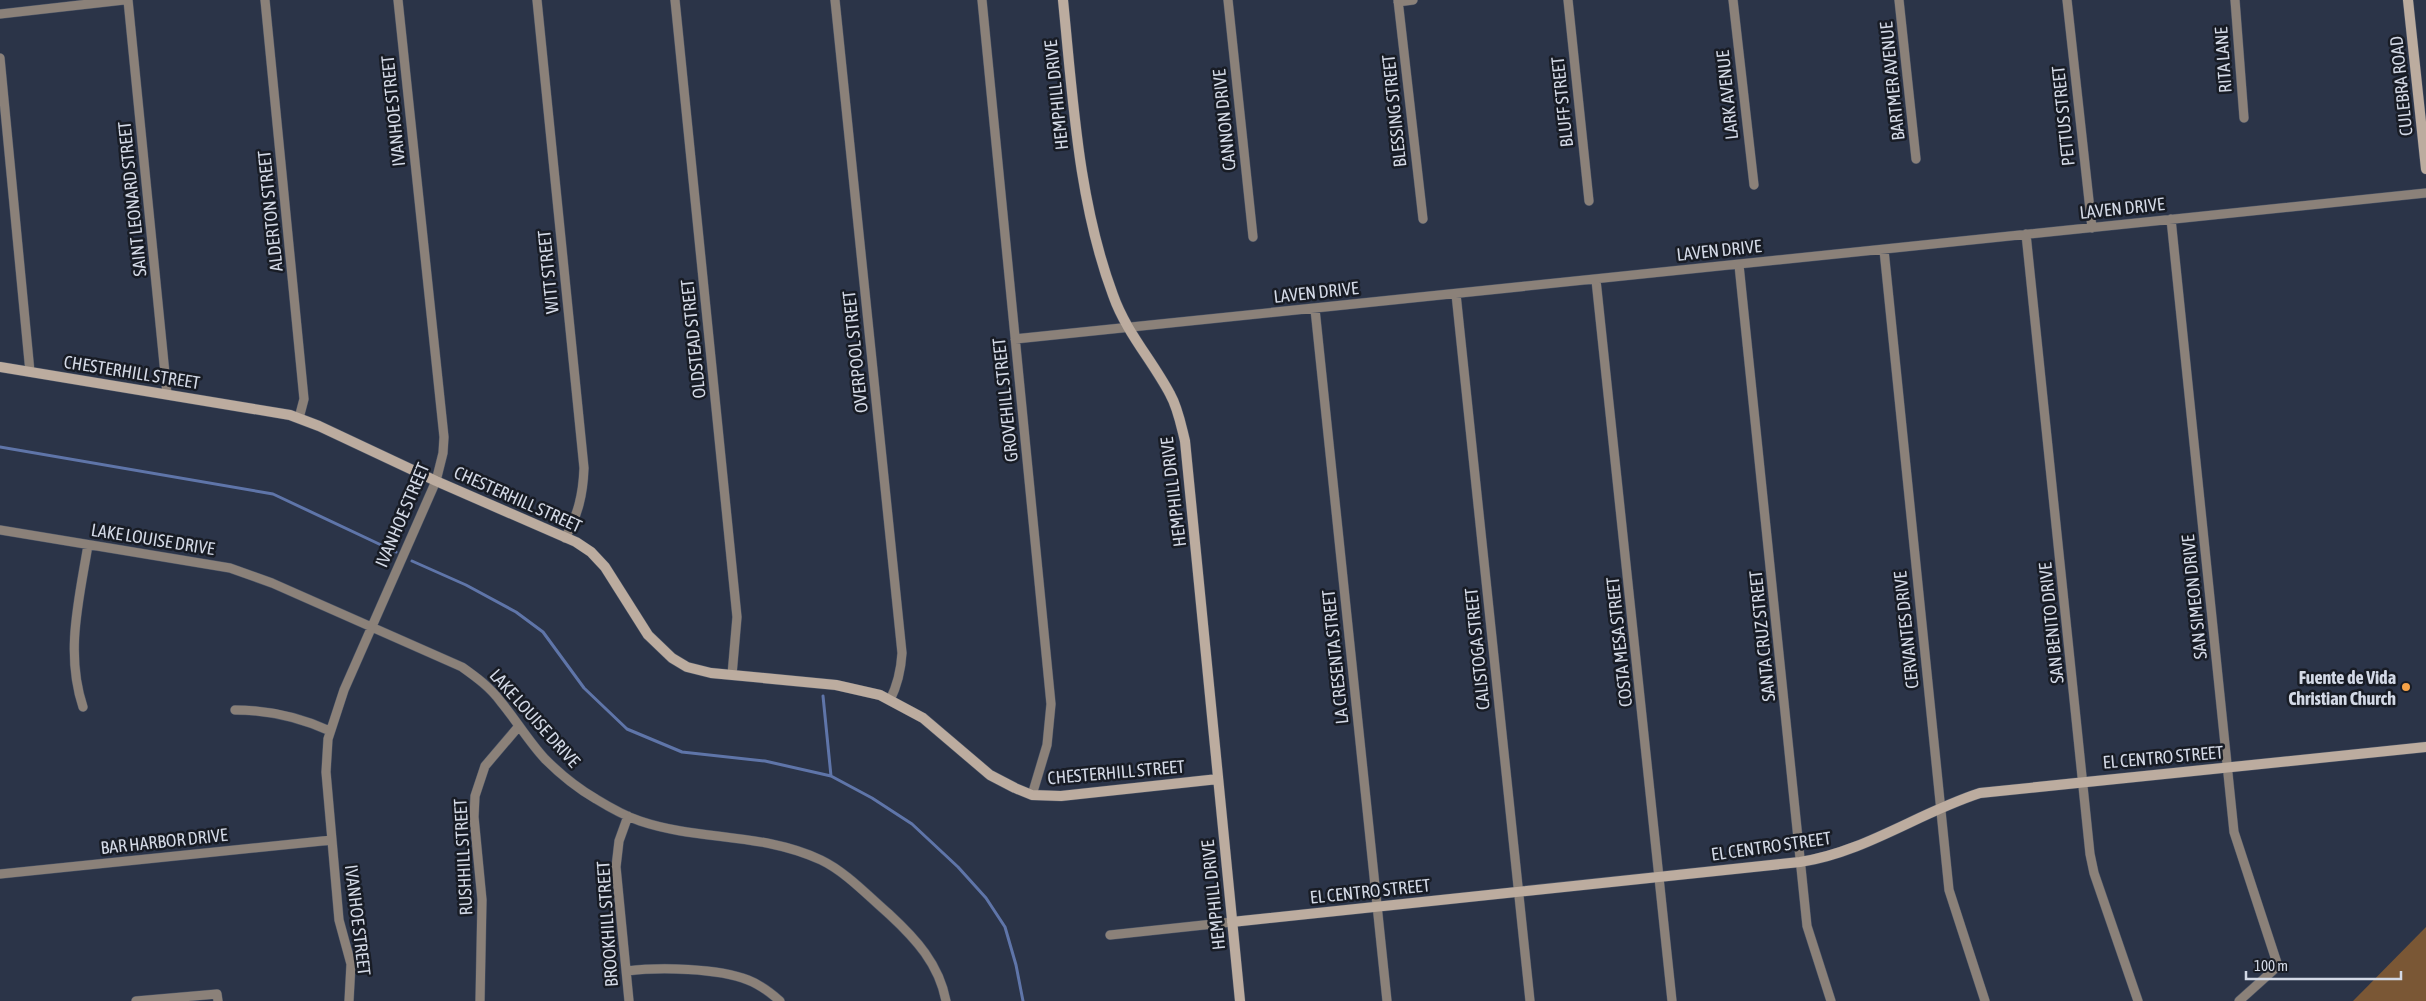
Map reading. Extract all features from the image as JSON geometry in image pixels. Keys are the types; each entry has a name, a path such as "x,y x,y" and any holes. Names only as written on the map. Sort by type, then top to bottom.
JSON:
{"street":[{"path":"0,14 64,4 126,0"},
{"name":"SAINT LEONARD STREET","path":"126,0 167,394"},
{"name":"ALDERTON STREET","path":"266,0 304,399 299,418"},
{"name":"IVANHOE STREET","path":"349,1001 351,964 339,920 326,772 326,750 330,731 344,690 436,481 442,458 444,437 398,0"},
{"name":"WITT STREET","path":"537,0 584,468 581,503 575,520 565,538"},
{"name":"OLDSTEAD STREET","path":"675,0 737,617 732,675"},
{"name":"OVERPOOL STREET","path":"836,0 902,653 901,670 896,688 890,700"},
{"name":"GROVEHILL STREET","path":"982,0 1051,704 1048,745 1032,794"},
{"name":"HEMPHILL DRIVE","path":"1063,0 1080,162 1107,278 1128,329 1170,393 1181,424 1240,1001"},
{"name":"CANNON DRIVE","path":"1228,0 1253,237"},
{"path":"1398,1 1413,0"},
{"name":"BLUFF STREET","path":"1568,0 1589,201"},
{"name":"LARK AVENUE","path":"1733,0 1754,185"},
{"name":"BARTMER AVENUE","path":"1899,0 1916,159"},
{"name":"PETTUS STREET","path":"2067,0 2092,228"},
{"name":"RITA LANE","path":"2235,0 2244,118"},
{"name":"CULEBRA ROAD","path":"2408,0 2426,169"},
{"name":"BLESSING STREET","path":"1398,1 1423,219"},
{"path":"0,58 30,372"},
{"name":"LAVEN DRIVE","path":"1015,339 1128,329 2426,193"},
{"name":"SAN SIMEON DRIVE","path":"2171,219 2234,832 2278,966 2239,1001"},
{"name":"SAN BENITO DRIVE","path":"2026,234 2094,873 2138,1001"},
{"name":"CERVANTES DRIVE","path":"1884,250 1949,890 1985,1001"},
{"name":"SANTA CRUZ STREET","path":"1739,265 1806,926 1831,1001"},
{"name":"COSTA MESA STREET","path":"1596,280 1672,1001"},
{"name":"CALISTOGA STREET","path":"1456,294 1530,1001"},
{"name":"LA CRESENTA STREET","path":"1315,309 1387,1001"},
{"name":"CHESTERHILL STREET","path":"0,367 299,418 436,481 576,542 591,552 605,567 648,635 672,658 695,670 836,685 860,690 890,700 923,718 990,775 1015,788 1032,794 1061,796 1218,779"},
{"name":"LAKE LOUISE DRIVE","path":"0,530 230,568 272,583 370,628 462,667 480,680 500,700 545,758 575,785 628,816 664,827 759,840 798,850 823,861 843,874 907,931 929,956 939,976 946,1001"},
{"path":"83,707 76,681 73,646 74,629 88,545"},
{"path":"235,710 277,712 305,720 330,731"},
{"name":"RUSHHILL STREET","path":"480,1001 482,900 474,817 475,796 485,766 519,726"},
{"name":"EL CENTRO STREET","path":"1110,935 1800,862 1825,858 1863,845 1941,808 1980,793 2426,747"},
{"name":"BROOKHILL STREET","path":"628,816 619,841 616,867 629,1001"},
{"name":"BAR HARBOR DRIVE","path":"0,874 332,840"},
{"path":"627,971 660,968 731,975 751,981 768,990 780,1001"},
{"path":"136,1001 218,997"}],"shaded area":[{"path":"2426,927 2426,1001 2353,1001"}],"waterway":[{"path":"0,447 273,494 396,552"},
{"path":"412,561 466,585 516,612 543,632 584,688 627,729 682,752 765,761 831,776"},
{"path":"823,696 831,776 872,798 912,824 958,867 986,898 1005,927 1016,965 1023,1001"}],"place":[{"name":"Fuente de Vida Christian Church","path":"2406,687"}]}
